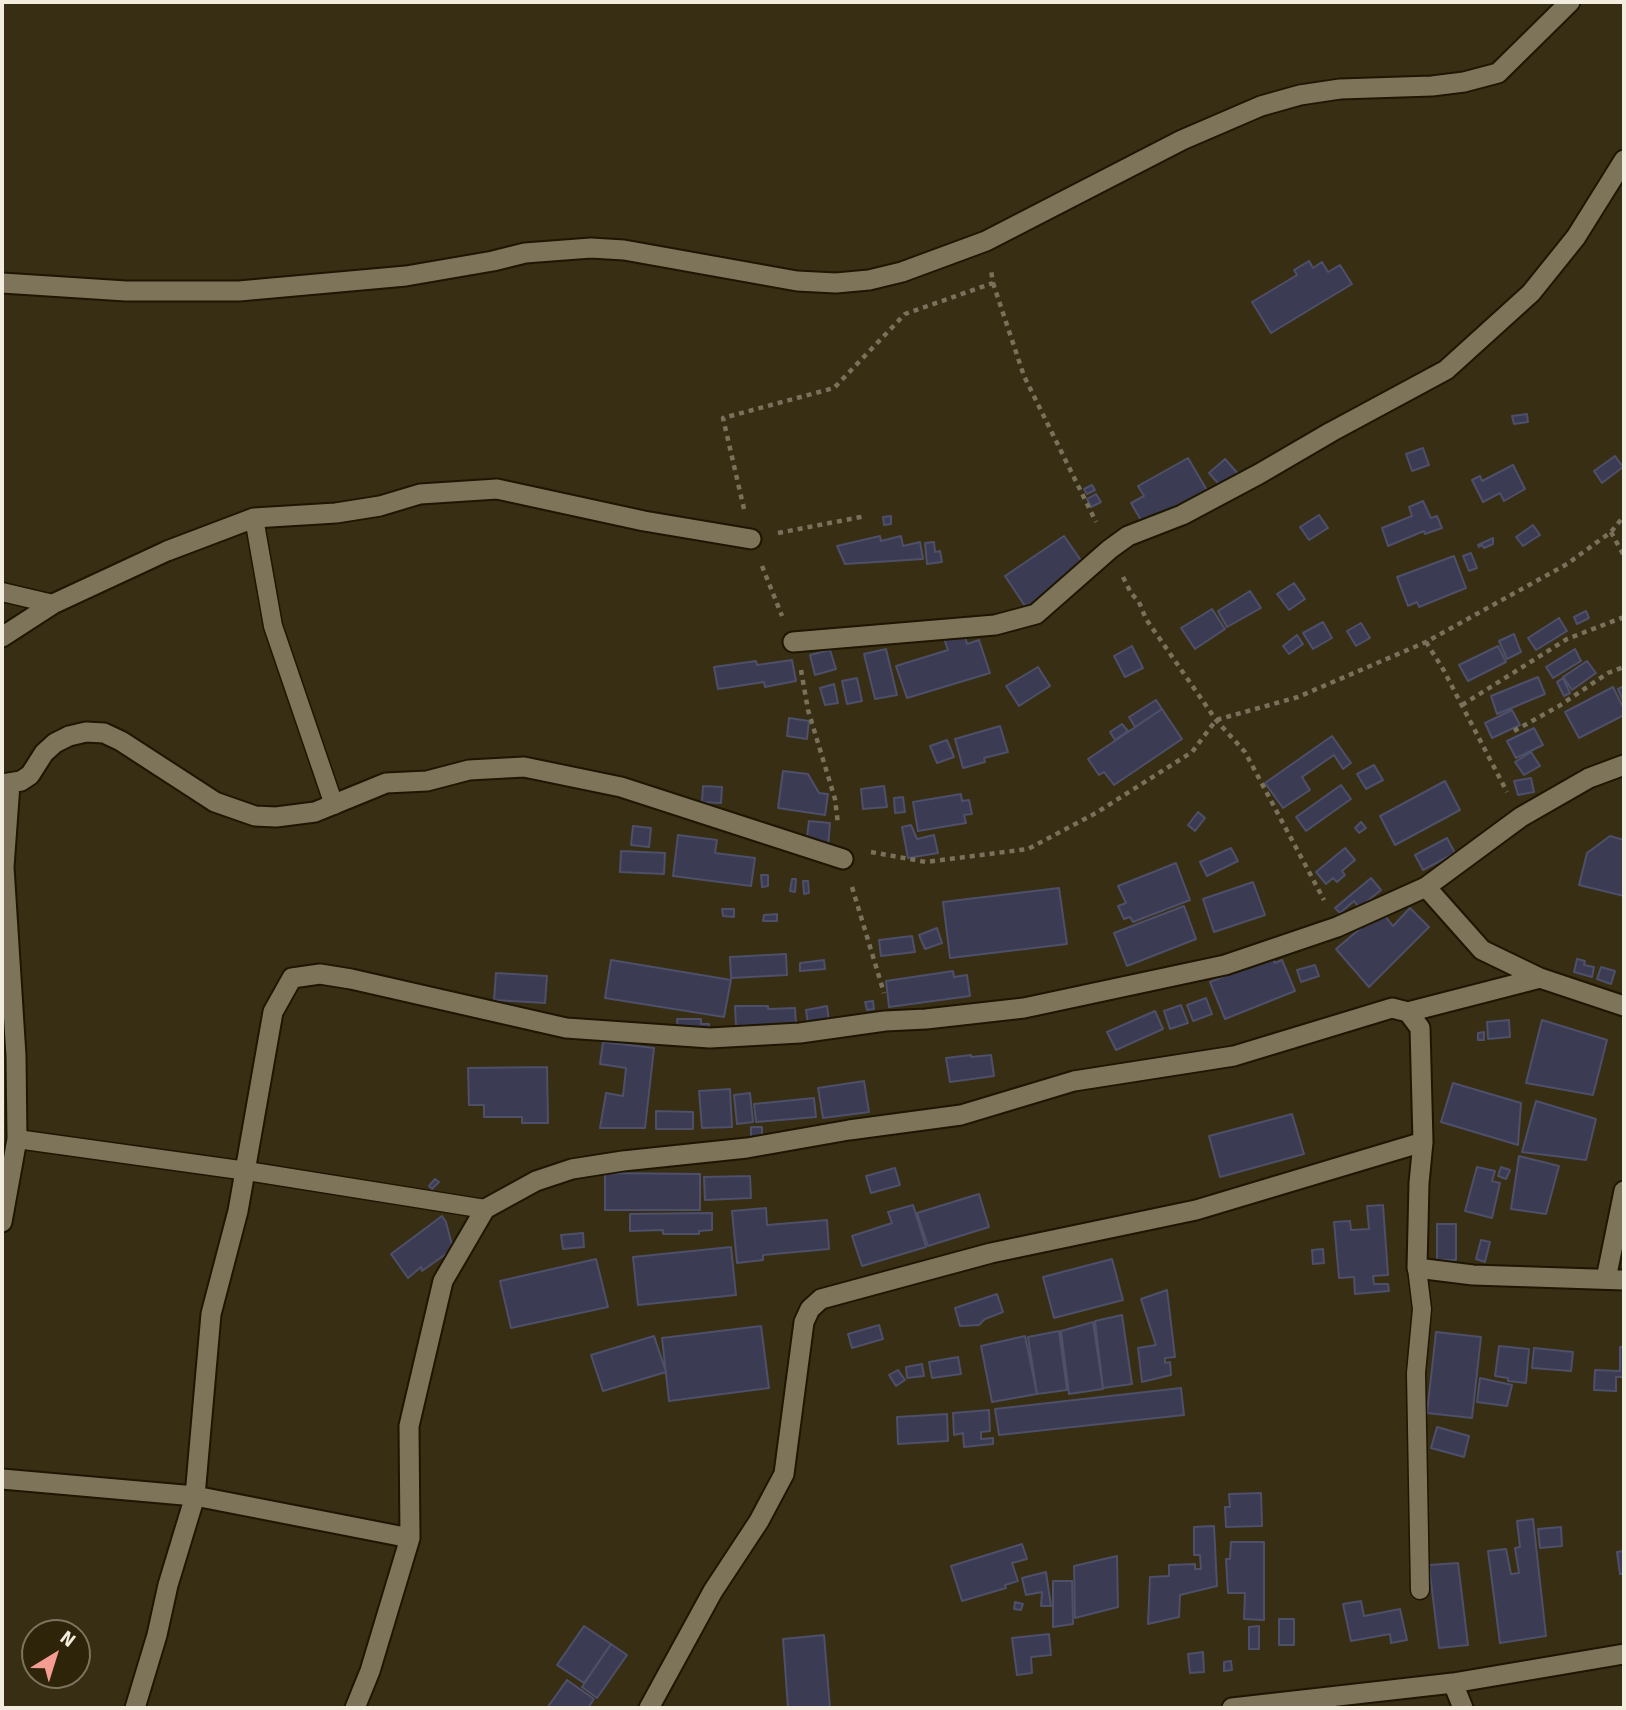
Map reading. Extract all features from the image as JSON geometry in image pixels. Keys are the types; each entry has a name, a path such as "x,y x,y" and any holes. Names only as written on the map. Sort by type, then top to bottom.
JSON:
{"street":[{"path":"2,283 126,291 239,291 406,276 525,253 591,248 624,250 797,281 836,283 869,280 902,272 985,241 1182,139 1261,106 1300,95 1340,89 1432,86 1464,82 1498,73 1570,2"},
{"path":"793,642 995,625 1036,614 1128,536 1182,514 1259,474 1446,370 1531,293 1576,237 1624,160"},
{"path":"2,637 53,604 167,551 254,518 336,513 380,506 420,494 497,489 644,521 751,539"},
{"path":"2,1222 17,1139 16,1056 3,867 6,784 21,781 30,775 44,753 69,736 86,732 104,733 121,741 215,802 255,816 286,817 315,812 386,783 427,781 469,770 524,766 621,787 843,859"},
{"path":"135,1708 158,1635 168,1585 195,1496 211,1314 239,1211 273,1012 292,978 320,974 351,979 566,1028 710,1038 800,1033 885,1021 1024,1009 1225,965 1337,927 1426,887 1521,817 1589,778 1624,765"},
{"path":"1426,887 1482,950 1540,978 1624,1006"},
{"path":"355,1708 370,1671 411,1538 409,1426 443,1281 485,1209 536,1181 572,1169 747,1148 849,1130 961,1115 1074,1081 1234,1056 1391,1008 1408,1012 1540,978"},
{"path":"1408,1012 1420,1028 1423,1142 1417,1268 1473,1275 1615,1280 1624,1191"},
{"path":"649,1708 713,1591 759,1521 784,1474 804,1322 810,1309 821,1299 991,1253 1196,1210 1423,1142"},
{"path":"2,1479 195,1496 411,1538"},
{"path":"1232,1708 1453,1683 1624,1654"},
{"path":"1453,1683 1463,1708"}],"lane":[{"path":"254,518 273,626 334,805"},
{"path":"2,592 53,604"},
{"path":"17,1139 247,1171 485,1209"},
{"path":"1417,1268 1422,1309 1416,1373 1420,1590"}],"path":[{"path":"985,241 993,282 1024,376 1110,549"},
{"path":"793,642 751,539 723,418 834,388 905,314 993,282"},
{"path":"751,539 866,516"},
{"path":"884,989 843,859 867,851 926,862 1028,849 1096,813 1192,752 1216,720 1298,697 1426,642 1567,564 1611,532 1624,516"},
{"path":"1611,532 1624,556"},
{"path":"1124,580 1139,602 1146,619 1216,720 1245,752 1337,927"},
{"path":"1462,705 1567,639 1624,617"},
{"path":"1426,642 1521,817"},
{"path":"1514,731 1559,706 1608,673 1624,667"},
{"path":"804,694 835,799 837,821"}],"building":[{"path":"1309,261 1313,268 1322,262 1328,272 1340,265 1352,284 1271,333 1252,302 1297,275 1294,270"},
{"path":"1527,414 1528,422 1514,424 1512,416"},
{"path":"1423,448 1429,465 1412,471 1406,454"},
{"path":"1615,456 1623,467 1602,483 1594,471"},
{"path":"1188,458 1208,492 1145,527 1131,503 1144,496 1138,486"},
{"path":"1225,459 1240,476 1224,490 1209,473"},
{"path":"1513,465 1525,489 1504,501 1500,493 1483,502 1472,480 1480,476 1482,481"},
{"path":"1092,485 1095,490 1087,494 1084,489"},
{"path":"1096,494 1101,502 1091,507 1087,499"},
{"path":"1423,501 1431,518 1437,516 1442,528 1425,534 1424,531 1388,546 1382,528 1412,516 1409,507"},
{"path":"1319,515 1328,528 1309,540 1300,527"},
{"path":"891,516 891,524 884,525 883,517"},
{"path":"1533,525 1540,535 1523,546 1516,537"},
{"path":"880,536 881,541 901,536 903,546 920,542 923,559 845,564 837,546"},
{"path":"1064,536 1087,569 1027,609 1005,576"},
{"path":"1493,538 1493,544 1479,547 1478,545"},
{"path":"934,542 935,552 940,551 942,562 927,564 925,543"},
{"path":"1471,553 1477,568 1469,571 1463,556"},
{"path":"1454,556 1466,588 1419,607 1417,602 1408,606 1397,577"},
{"path":"1294,583 1305,599 1289,610 1277,594"},
{"path":"1250,591 1261,608 1227,627 1218,611"},
{"path":"1212,609 1225,629 1195,649 1181,628"},
{"path":"1586,611 1589,618 1577,624 1574,617"},
{"path":"1559,618 1567,631 1536,650 1528,638"},
{"path":"1323,622 1332,638 1313,649 1303,633"},
{"path":"1361,623 1370,638 1356,646 1347,631"},
{"path":"963,629 967,644 979,640 990,673 907,698 896,666 948,650 943,636"},
{"path":"1514,634 1521,652 1507,659 1499,641"},
{"path":"1297,635 1303,644 1289,654 1283,646"},
{"path":"1132,646 1143,668 1125,677 1114,656"},
{"path":"1498,646 1506,662 1468,681 1459,665"},
{"path":"886,649 897,695 875,699 864,654"},
{"path":"1575,649 1581,661 1553,678 1546,667"},
{"path":"830,650 836,669 815,675 810,655"},
{"path":"792,660 796,681 765,687 764,682 718,689 714,667 756,661 757,665"},
{"path":"1587,661 1596,673 1572,690 1563,677"},
{"path":"1038,667 1050,686 1019,706 1006,686"},
{"path":"1538,677 1545,694 1497,714 1491,696"},
{"path":"857,678 862,701 847,704 842,681"},
{"path":"1563,678 1570,693 1564,696 1557,682"},
{"path":"834,684 838,703 825,705 820,688"},
{"path":"1624,686 1624,703 1618,689"},
{"path":"1613,687 1624,709 1624,715 1579,738 1565,712"},
{"path":"1156,700 1162,709 1135,727 1129,717"},
{"path":"1162,709 1182,739 1114,785 1104,772 1099,775 1088,759"},
{"path":"1512,710 1520,725 1492,738 1485,723"},
{"path":"789,718 809,721 807,739 787,736"},
{"path":"1122,724 1128,731 1115,740 1110,732"},
{"path":"1000,726 1008,752 984,758 985,762 963,768 955,739"},
{"path":"1534,728 1543,745 1516,758 1507,741"},
{"path":"1332,736 1351,763 1343,769 1334,755 1302,777 1310,790 1283,808 1265,783"},
{"path":"947,740 954,757 937,763 930,746"},
{"path":"1531,752 1540,766 1524,775 1515,762"},
{"path":"1374,765 1383,780 1366,789 1357,774"},
{"path":"783,771 808,774 819,793 828,794 825,815 778,808"},
{"path":"1531,778 1534,792 1518,795 1514,781"},
{"path":"1445,781 1460,810 1395,845 1380,816"},
{"path":"1341,785 1351,799 1306,831 1296,817"},
{"path":"703,786 722,787 721,803 702,802"},
{"path":"884,786 887,807 863,809 861,789"},
{"path":"961,794 962,801 969,800 972,814 964,815 966,823 918,831 913,802"},
{"path":"903,797 905,812 895,813 894,798"},
{"path":"1198,812 1205,818 1195,831 1188,825"},
{"path":"809,821 830,823 828,847 806,845"},
{"path":"1361,822 1366,828 1359,833 1355,828"},
{"path":"911,825 917,839 934,835 938,853 908,858 902,827"},
{"path":"633,826 651,828 649,847 631,845"},
{"path":"678,835 717,840 715,853 755,858 751,886 673,876"},
{"path":"1610,836 1624,840 1624,896 1579,885 1587,853"},
{"path":"1447,838 1455,853 1423,870 1415,855"},
{"path":"1231,848 1238,861 1207,876 1200,862"},
{"path":"1345,848 1355,860 1342,871 1345,875 1337,882 1333,878 1326,884 1316,872"},
{"path":"621,851 665,853 664,874 620,872"},
{"path":"1176,863 1190,900 1133,922 1130,917 1124,919 1118,906 1126,903 1118,886"},
{"path":"761,875 768,875 768,886 762,887"},
{"path":"1371,878 1381,890 1359,908 1354,901 1340,913 1335,908"},
{"path":"792,879 796,879 795,892 790,891"},
{"path":"803,881 808,881 809,893 804,894"},
{"path":"1253,882 1265,915 1214,932 1203,899"},
{"path":"1059,888 1067,944 950,958 943,902"},
{"path":"1184,906 1196,939 1127,966 1114,933"},
{"path":"1410,908 1429,927 1369,987 1336,949 1381,911 1393,926"},
{"path":"722,909 734,909 734,917 723,916"},
{"path":"777,914 777,921 763,921 764,915"},
{"path":"937,928 942,943 925,949 919,935"},
{"path":"912,936 915,952 881,956 879,940"},
{"path":"786,954 787,975 731,978 730,957"},
{"path":"1272,957 1275,963 1282,960 1295,991 1225,1019 1210,982"},
{"path":"1577,959 1585,961 1584,965 1594,967 1592,977 1574,972"},
{"path":"611,960 731,980 724,1017 605,998"},
{"path":"824,960 825,969 800,971 800,963"},
{"path":"1315,965 1319,976 1301,982 1297,970"},
{"path":"1601,967 1615,971 1611,984 1597,979"},
{"path":"953,971 954,977 967,975 970,996 889,1007 886,981"},
{"path":"496,973 547,976 545,1003 494,1000"},
{"path":"1206,998 1212,1014 1193,1021 1187,1005"},
{"path":"873,1001 874,1009 867,1010 865,1002"},
{"path":"1181,1005 1188,1023 1170,1029 1164,1011"},
{"path":"735,1006 795,1008 796,1025 736,1026"},
{"path":"827,1006 829,1021 808,1024 806,1010"},
{"path":"1155,1011 1163,1029 1116,1050 1107,1032"},
{"path":"677,1019 701,1019 701,1024 709,1024 708,1035 678,1034"},
{"path":"1509,1020 1510,1037 1488,1039 1487,1022"},
{"path":"1542,1020 1607,1040 1593,1095 1526,1083"},
{"path":"1484,1032 1484,1040 1478,1040 1478,1033"},
{"path":"603,1042 654,1048 645,1128 600,1128 606,1093 623,1096 626,1068 600,1064"},
{"path":"991,1055 994,1076 950,1082 946,1058"},
{"path":"547,1067 548,1123 522,1123 522,1117 484,1117 484,1105 469,1105 468,1068"},
{"path":"864,1081 869,1112 823,1118 818,1088"},
{"path":"1453,1083 1521,1103 1518,1145 1441,1122"},
{"path":"730,1089 732,1127 702,1128 699,1091"},
{"path":"750,1093 753,1122 737,1124 734,1095"},
{"path":"814,1098 816,1117 756,1122 754,1104"},
{"path":"1536,1101 1596,1119 1586,1160 1522,1152"},
{"path":"656,1111 693,1112 693,1129 656,1129"},
{"path":"1292,1114 1304,1154 1220,1177 1209,1136"},
{"path":"751,1127 762,1127 762,1137 751,1138"},
{"path":"1519,1156 1559,1166 1546,1214 1511,1209"},
{"path":"1477,1167 1495,1171 1492,1181 1500,1183 1492,1218 1465,1211"},
{"path":"1501,1167 1510,1170 1506,1179 1498,1176"},
{"path":"895,1168 900,1185 871,1193 866,1176"},
{"path":"605,1173 700,1174 700,1210 605,1210"},
{"path":"750,1176 751,1198 705,1200 704,1177"},
{"path":"435,1179 439,1182 432,1189 429,1186"},
{"path":"979,1194 989,1227 928,1246 917,1213"},
{"path":"913,1205 926,1247 862,1266 852,1236 892,1223 888,1212"},
{"path":"1383,1205 1388,1275 1373,1276 1374,1284 1388,1284 1389,1291 1355,1294 1354,1277 1339,1278 1334,1222 1350,1221 1351,1230 1369,1229 1367,1206"},
{"path":"766,1208 767,1225 827,1220 829,1249 763,1255 763,1260 737,1263 732,1211"},
{"path":"712,1213 712,1230 699,1231 699,1234 663,1234 663,1230 630,1231 630,1214"},
{"path":"442,1216 453,1249 422,1271 421,1267 408,1278 391,1254"},
{"path":"1437,1224 1456,1224 1456,1260 1437,1260"},
{"path":"583,1233 584,1247 563,1249 561,1235"},
{"path":"1481,1240 1490,1242 1485,1262 1476,1259"},
{"path":"731,1247 736,1295 638,1305 633,1257"},
{"path":"1323,1249 1324,1263 1313,1264 1312,1250"},
{"path":"596,1259 608,1307 511,1328 500,1281"},
{"path":"1112,1259 1123,1300 1054,1318 1043,1277"},
{"path":"1167,1290 1175,1357 1165,1358 1165,1363 1170,1362 1171,1375 1142,1382 1138,1348 1156,1345 1141,1299"},
{"path":"997,1294 1003,1312 985,1319 979,1325 960,1326 955,1308"},
{"path":"1122,1315 1132,1384 1103,1388 1095,1321"},
{"path":"1093,1322 1103,1389 1069,1394 1061,1331"},
{"path":"879,1325 883,1339 852,1348 848,1334"},
{"path":"761,1326 769,1388 669,1401 662,1338"},
{"path":"1059,1331 1067,1390 1037,1394 1028,1337"},
{"path":"1436,1332 1481,1337 1472,1418 1427,1413"},
{"path":"654,1336 666,1372 603,1391 591,1355"},
{"path":"1025,1336 1037,1394 992,1402 981,1346"},
{"path":"1499,1346 1529,1349 1526,1383 1495,1376"},
{"path":"1620,1347 1624,1347 1624,1377 1616,1377 1616,1391 1594,1390 1595,1370 1620,1371"},
{"path":"1534,1348 1573,1352 1571,1371 1532,1368"},
{"path":"958,1357 961,1374 932,1378 929,1362"},
{"path":"922,1364 924,1376 907,1378 906,1367"},
{"path":"898,1370 905,1380 896,1386 889,1375"},
{"path":"1480,1378 1512,1385 1507,1406 1477,1402"},
{"path":"1181,1388 1184,1415 999,1435 995,1409"},
{"path":"989,1410 990,1431 981,1432 981,1439 993,1438 993,1444 964,1447 963,1433 954,1435 953,1413"},
{"path":"947,1414 948,1441 898,1444 897,1417"},
{"path":"1437,1427 1469,1436 1464,1457 1431,1448"},
{"path":"1261,1493 1262,1526 1226,1527 1225,1507 1230,1507 1229,1494"},
{"path":"1533,1519 1546,1636 1500,1643 1488,1551 1506,1549 1511,1574 1519,1573 1515,1548 1520,1547 1517,1521"},
{"path":"1214,1526 1217,1586 1180,1595 1179,1617 1148,1624 1150,1577 1169,1576 1169,1565 1195,1564 1195,1569 1201,1569 1200,1555 1194,1555 1194,1527"},
{"path":"1561,1527 1562,1546 1540,1548 1538,1529"},
{"path":"1231,1542 1264,1542 1264,1620 1244,1619 1245,1593 1228,1593 1226,1559 1230,1559"},
{"path":"1022,1544 1027,1559 1012,1563 1018,1581 1005,1585 1006,1588 962,1601 951,1566"},
{"path":"1624,1551 1624,1574 1620,1574 1617,1552"},
{"path":"1117,1556 1118,1607 1075,1618 1074,1566"},
{"path":"1458,1563 1468,1645 1439,1648 1429,1565"},
{"path":"1046,1572 1051,1606 1041,1606 1042,1592 1026,1595 1022,1578"},
{"path":"1053,1581 1072,1581 1073,1624 1053,1627"},
{"path":"1361,1601 1364,1616 1400,1609 1407,1640 1391,1643 1390,1634 1351,1641 1343,1604"},
{"path":"1015,1602 1023,1604 1021,1610 1014,1609"},
{"path":"1279,1619 1294,1619 1294,1645 1279,1645"},
{"path":"584,1626 611,1644 584,1683 557,1665"},
{"path":"1259,1626 1259,1649 1249,1649 1249,1627"},
{"path":"1049,1634 1051,1655 1031,1657 1032,1673 1017,1675 1012,1638"},
{"path":"824,1635 830,1708 788,1708 783,1639"},
{"path":"611,1644 627,1655 597,1698 582,1687"},
{"path":"1203,1652 1204,1672 1190,1673 1188,1654"},
{"path":"1231,1661 1232,1670 1224,1671 1224,1662"},
{"path":"567,1680 594,1699 588,1708 547,1708"}]}
